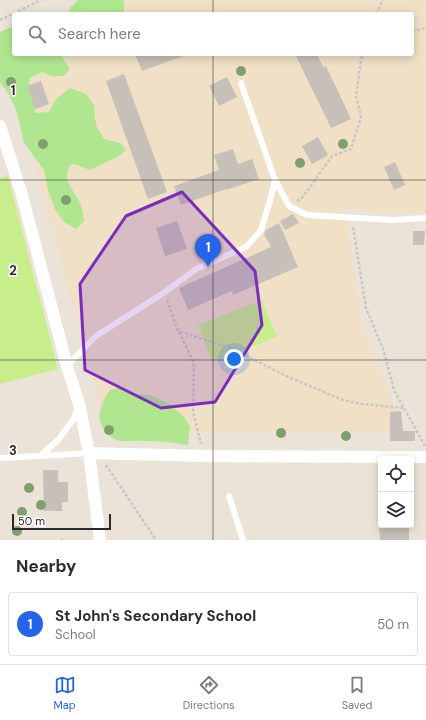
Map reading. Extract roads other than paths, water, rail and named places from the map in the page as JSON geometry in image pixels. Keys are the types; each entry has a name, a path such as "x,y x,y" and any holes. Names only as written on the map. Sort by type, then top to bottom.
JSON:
{"street":[{"path":"0,126 22,195 68,366 94,454 100,540"},
{"path":"94,454 426,457"}],"lane":[{"path":"241,83 275,180 289,206 307,215 392,220 426,218"},
{"path":"68,366 96,336 165,292 196,269 246,247 261,230 275,180"},
{"path":"40,456 58,440 73,420 79,404"},
{"path":"0,458 94,454"},
{"path":"229,496 243,540"}],"place":[{"name":"St John's Secondary School","path":"208,267"}]}
